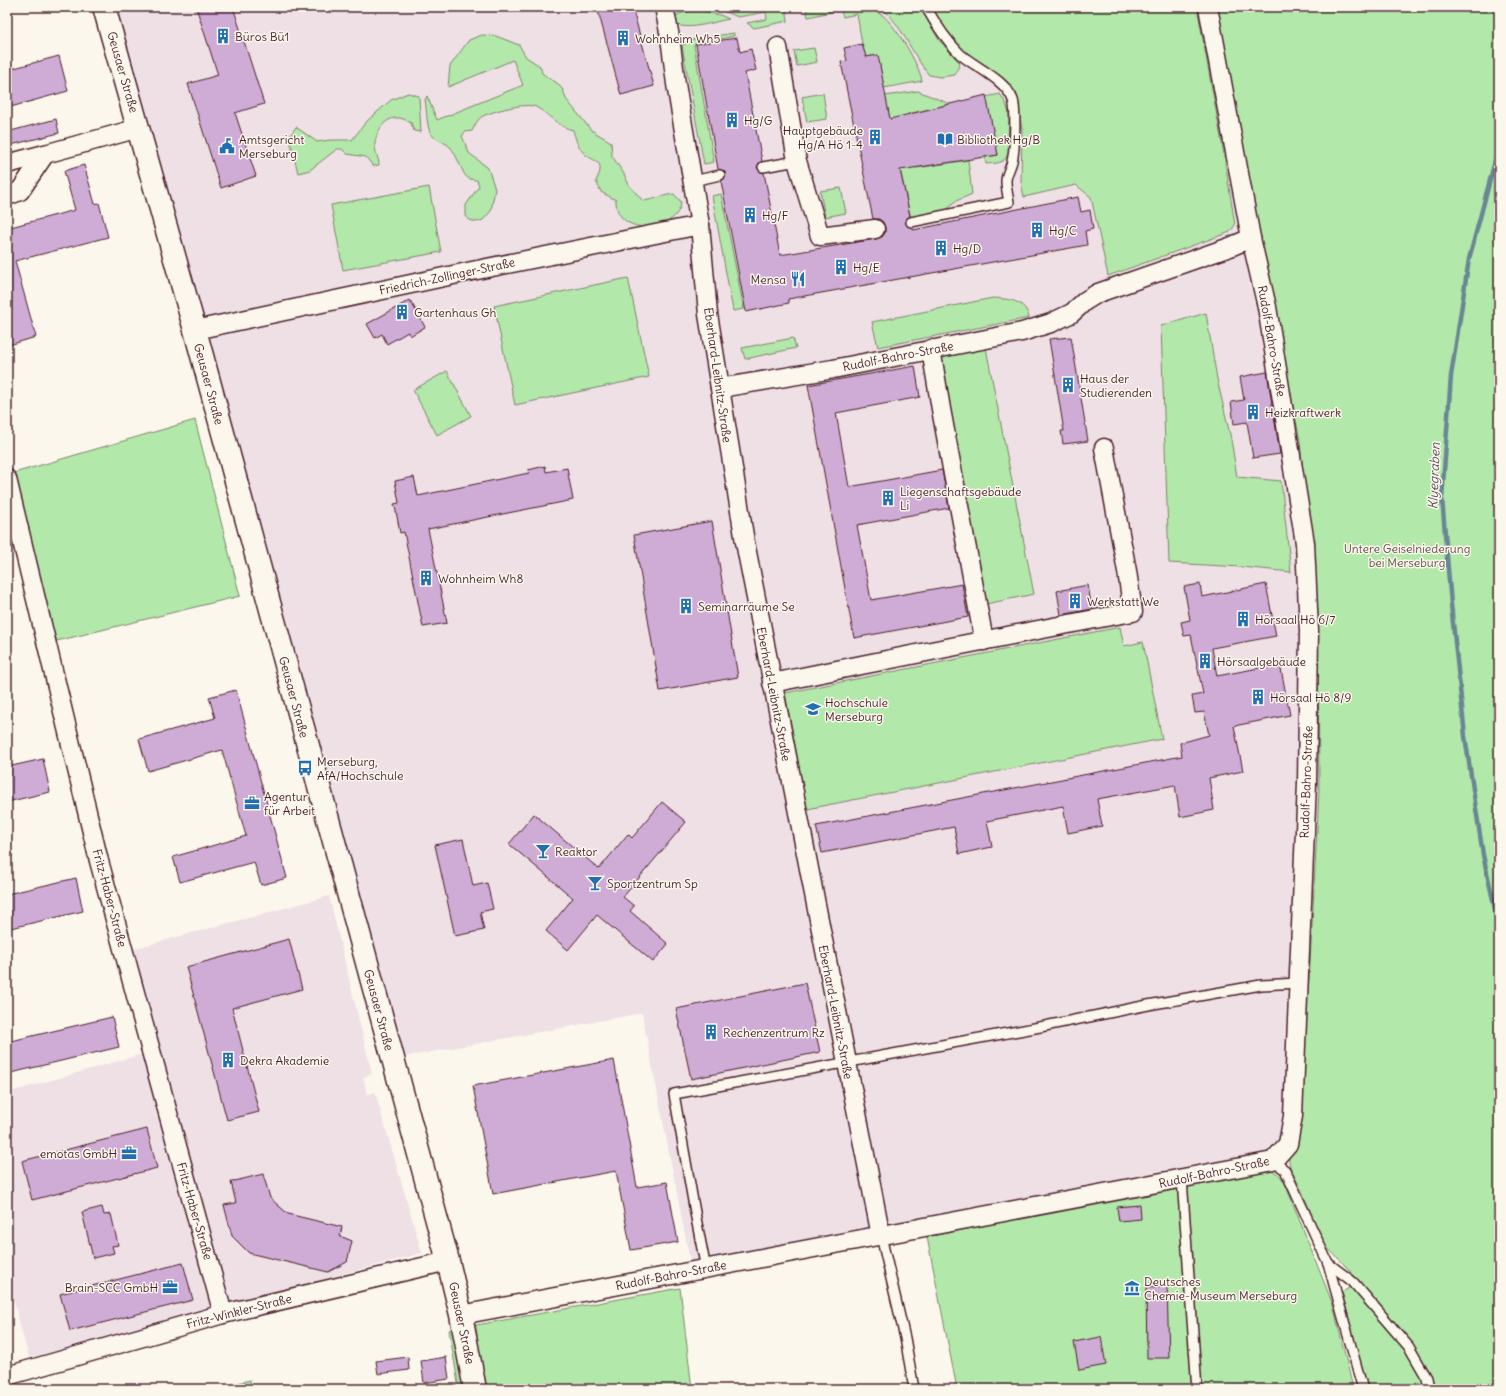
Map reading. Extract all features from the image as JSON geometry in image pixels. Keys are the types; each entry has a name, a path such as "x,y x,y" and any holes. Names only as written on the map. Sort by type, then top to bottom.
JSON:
{"street":[{"name":"Geusaer Straße","path":"104,7 195,330 448,1261 461,1315 475,1389"},
{"name":"Eberhard-Leibnitz-Straße","path":"664,7 700,225 708,314 745,542 880,1236"},
{"name":"Rudolf-Bahro-Straße","path":"461,1315 1273,1161 1288,1144 1293,1116 1307,783 1309,631 1305,543 1267,307 1251,238 1208,7"},
{"path":"778,47 797,161 820,236 875,229"},
{"path":"7,164 139,128"},
{"path":"7,196 20,191 45,154"},
{"name":"Friedrich-Zollinger-Straße","path":"195,330 472,271 700,225"},
{"name":"Rudolf-Bahro-Straße","path":"720,388 832,369 1022,332 1051,323 1072,313 1085,301 1098,293 1230,247 1251,238"},
{"path":"931,350 984,642"},
{"path":"772,683 984,642 1050,627 1133,612 1127,571 1104,448"},
{"name":"Fritz-Haber-Straße","path":"7,479 99,861 223,1314"},
{"name":"Fritz-Winkler-Straße","path":"7,1376 223,1314 448,1261"}],"lane":[{"path":"911,222 1009,202 1006,181 1013,160 1015,110 1013,99 998,81 968,60 940,32 926,7"},
{"path":"763,167 797,161"},
{"path":"693,181 720,175"},
{"path":"706,1269 674,1094 1171,1001 1261,985 1298,983"},
{"path":"1273,1161 1285,1170 1328,1263 1362,1386"},
{"path":"1182,1179 1197,1389"},
{"path":"880,1236 905,1338 914,1389"},
{"path":"1328,1263 1353,1282 1409,1347 1427,1378 1429,1389"}],"shaded area":[{"name":"Hochschule Merseburg","path":"116,7 1215,7 1300,441 1318,626 1319,792 1310,964 1299,1116 1275,1163 693,1276 642,1013 404,1057"},
{"path":"329,896 372,1074 363,1077 367,1095 375,1092 422,1253 29,1358 7,1276 7,1093 160,1049 133,949"}],"green space":[{"path":"713,7 786,7 788,21 754,28 747,23 767,19 766,12 738,17"},
{"path":"806,7 837,7 831,12 808,17"},
{"path":"881,7 920,7 939,40 960,63 955,75 940,77 929,75 889,14"},
{"path":"930,7 1197,7 1223,149 1235,225 1230,232 1108,276 1091,197 1076,185 1024,197 1021,182 1022,130 1017,97 1004,81 963,52 943,31"},
{"name":"Untere Geiselniederung bei Merseburg","path":"1215,7 1499,7 1499,1389 957,1389 927,1237 1260,1171 1276,1173 1281,1177 1286,1186 1333,1305 1353,1388 1366,1385 1342,1292 1351,1287 1358,1280 1324,1245 1301,1189 1291,1170 1289,1162 1289,1152 1299,1116 1310,964 1319,792 1318,626 1300,441"},
{"path":"848,8 870,10 882,15 900,36 917,66 922,81 884,88 878,55 866,57 862,44 857,14 843,17 841,11"},
{"path":"701,11 720,15 729,19 689,27 677,25 676,15 685,12"},
{"path":"734,33 734,36 694,45 714,162 704,164 682,46 691,40"},
{"path":"482,35 496,36 519,45 526,57 540,66 542,73 557,83 563,90 566,99 591,130 611,142 612,156 624,174 629,185 643,201 674,194 681,202 678,212 670,220 659,225 647,227 636,226 625,221 618,212 616,200 601,192 596,181 599,174 599,165 582,151 577,144 573,130 558,123 536,107 517,106 481,117 472,131 465,132 462,136 469,153 488,168 495,189 491,211 483,220 477,222 469,220 466,216 466,205 479,186 477,180 470,179 466,176 451,148 431,134 427,122 425,100 427,96 437,120 523,85 513,60 448,87 450,66 469,40"},
{"path":"814,48 817,62 797,66 794,51"},
{"path":"918,91 950,104 908,114 908,120 891,124 885,96"},
{"path":"408,93 419,96 421,132 414,131 411,123 402,118 394,118 382,125 375,143 379,165 373,166 366,157 347,154 342,149 337,149 310,170 298,173 289,137 296,127 317,142 330,140 352,140 366,122 391,100"},
{"path":"823,93 827,119 807,122 802,97"},
{"path":"1000,94 1009,113 1008,154 1002,161 986,164 985,157 998,155 986,97"},
{"path":"968,160 972,194 954,202 944,213 911,219 899,164 917,168"},
{"path":"429,187 441,252 343,270 331,205"},
{"path":"841,188 846,213 825,217 820,191"},
{"path":"721,194 744,309 733,311 712,196"},
{"path":"628,278 649,377 515,405 494,306"},
{"path":"993,298 1010,300 1020,304 1024,307 1029,318 878,347 872,322"},
{"path":"1206,313 1217,379 1231,439 1237,477 1281,481 1291,572 1241,567 1169,563 1161,326"},
{"path":"793,338 796,348 745,359 742,348"},
{"path":"986,348 1034,594 986,604 938,357"},
{"path":"447,371 471,416 437,435 413,390"},
{"path":"195,420 240,596 57,641 53,631 14,473"},
{"path":"1120,627 1124,646 1143,642 1162,739 807,809 785,693"},
{"path":"680,1288 692,1389 459,1389 449,1330"},
{"path":"250,1380 251,1389 217,1389 217,1388"}],"building":[{"name":"Amtsgericht Merseburg","path":"196,7 233,7 264,104 235,113 256,176 221,188 188,84 218,75"},
{"name":"Wohnheim Wh5","path":"597,7 632,7 654,86 621,95"},
{"path":"737,38 740,52 751,49 756,70 745,73 762,161 757,168 764,173 780,255 876,239 882,237 885,233 883,222 879,219 873,219 841,62 847,61 844,48 862,44 866,57 878,55 890,119 986,95 998,155 900,170 910,216 905,220 907,226 913,228 913,230 1078,197 1081,212 1090,210 1093,229 1085,231 1087,245 788,299 789,303 746,312 721,181 724,179 726,174 724,171 718,169 696,44"},
{"path":"59,56 68,91 7,108 7,70"},
{"path":"56,119 59,133 7,146 7,132"},
{"path":"84,165 95,204 99,203 108,237 15,261 36,337 9,345 7,337 7,228 75,210 64,171"},
{"name":"Gartenhaus Gh","path":"410,300 425,327 410,336 408,332 387,344 382,334 375,338 367,324"},
{"name":"Haus der Studierenden","path":"1071,337 1088,441 1063,444 1061,431 1064,431 1049,339"},
{"name":"Liegenschaftsgebäude Li","path":"915,366 920,397 836,413 849,487 942,470 949,508 857,525 871,600 962,584 968,617 854,638 808,385"},
{"name":"Heizkraftwerk","path":"1267,372 1280,454 1253,458 1247,422 1234,424 1231,402 1244,400 1240,377"},
{"name":"Wohnheim Wh8","path":"545,466 546,472 567,468 573,500 428,529 447,623 423,627 404,532 400,533 394,504 399,503 395,481 414,477 418,496 529,473 528,470"},
{"name":"Seminarräume Se","path":"712,521 738,677 660,691 634,535"},
{"path":"1200,584 1202,597 1266,584 1276,636 1212,648 1217,676 1280,664 1290,715 1234,726 1243,771 1209,778 1214,810 1180,817 1175,785 1097,799 1102,826 1068,833 1063,806 987,821 992,847 959,854 954,827 822,853 816,826 1182,756 1180,743 1209,735 1204,712 1195,713 1192,696 1203,694 1191,635 1184,636 1181,622 1190,620 1184,587"},
{"name":"Werkstatt We","path":"1088,585 1092,609 1061,615 1057,591"},
{"name":"Agentur für Arbeit","path":"236,690 287,878 261,885 254,862 180,882 173,857 246,836 222,750 148,771 139,739 215,718 209,697"},
{"path":"43,759 50,792 7,802 7,767"},
{"name":"Sportzentrum Sp","path":"662,802 686,822 623,897 634,906 630,911 668,944 653,962 597,915 568,950 546,931 573,898 509,844 534,814 599,869 628,834 632,838"},
{"path":"463,839 473,886 487,883 493,909 480,912 484,930 455,936 435,845"},
{"path":"76,878 83,911 7,929 7,894"},
{"name":"Dekra Akademie","path":"289,939 302,989 232,1008 259,1112 227,1120 186,967"},
{"name":"Rechenzentrum Rz","path":"805,983 820,1052 691,1079 676,1009"},
{"path":"112,1017 119,1047 7,1074 7,1042"},
{"path":"614,1060 637,1187 667,1182 678,1242 631,1250 616,1171 493,1194 473,1086"},
{"path":"147,1129 157,1168 32,1200 22,1161"},
{"path":"263,1174 270,1198 288,1214 342,1227 340,1236 352,1241 347,1262 328,1272 249,1253 232,1236 224,1205 236,1203 231,1182"},
{"path":"1140,1205 1141,1219 1119,1221 1117,1207"},
{"path":"102,1207 104,1215 111,1214 118,1245 112,1246 114,1253 93,1258 82,1212"},
{"path":"183,1263 193,1300 70,1331 60,1294"},
{"path":"1167,1286 1169,1358 1147,1358 1146,1287"},
{"path":"1101,1337 1106,1365 1079,1370 1074,1342"},
{"path":"408,1357 409,1370 378,1374 376,1361"},
{"path":"446,1357 449,1379 424,1383 421,1361"}],"waterway":[{"name":"Klyegraben","path":"1499,146 1469,259 1451,376 1442,498 1451,604 1465,736 1483,855 1499,927"}],"place":[{"name":"Büros Bü1","path":"223,36"},
{"name":"Wohnheim Wh5","path":"623,38"},
{"name":"Hg/G","path":"732,120"},
{"name":"Hauptgebäude Hg/A Hö 1-4","path":"875,137"},
{"name":"Bibliothek Hg/B","path":"945,139"},
{"name":"Amtsgericht Merseburg","path":"227,146"},
{"name":"Hg/F","path":"750,215"},
{"name":"Hg/C","path":"1037,230"},
{"name":"Hg/D","path":"941,248"},
{"name":"Hg/E","path":"841,267"},
{"name":"Mensa","path":"798,279"},
{"name":"Gartenhaus Gh","path":"402,312"},
{"name":"Haus der Studierenden","path":"1068,385"},
{"name":"Heizkraftwerk","path":"1253,412"},
{"name":"Liegenschaftsgebäude Li","path":"888,498"},
{"name":"Wohnheim Wh8","path":"426,578"},
{"name":"Werkstatt We","path":"1075,601"},
{"name":"Seminarräume Se","path":"686,606"},
{"name":"Hörsaal Hö 6/7","path":"1243,619"},
{"name":"Hörsaalgebäude","path":"1205,661"},
{"name":"Hörsaal Hö 8/9","path":"1258,697"},
{"name":"Hochschule Merseburg","path":"813,709"},
{"name":"Merseburg, AfA/Hochschule","path":"305,768"},
{"name":"Agentur für Arbeit","path":"252,803"},
{"name":"Reaktor","path":"543,851"},
{"name":"Sportzentrum Sp","path":"595,883"},
{"name":"Rechenzentrum Rz","path":"711,1032"},
{"name":"Dekra Akademie","path":"228,1060"},
{"name":"emotas GmbH","path":"129,1153"},
{"name":"Brain-SCC GmbH","path":"170,1287"},
{"name":"Deutsches Chemie-Museum Merseburg","path":"1132,1288"}]}
